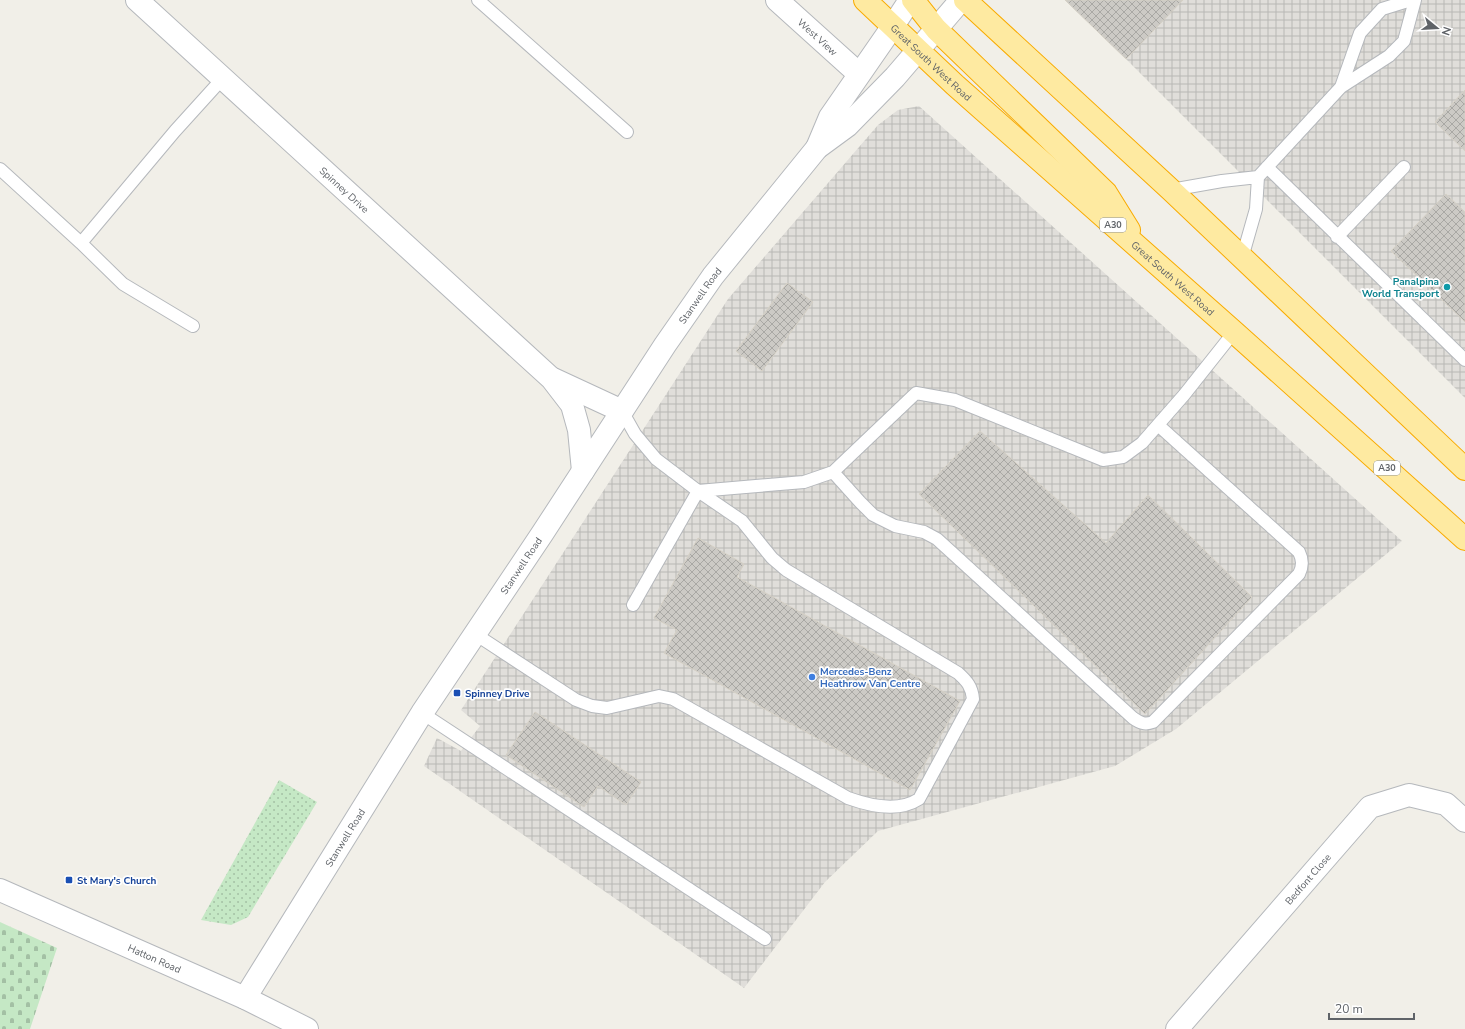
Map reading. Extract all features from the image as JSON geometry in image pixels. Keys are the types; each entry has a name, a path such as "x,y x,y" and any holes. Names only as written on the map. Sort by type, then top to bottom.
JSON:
{"highway":[{"name":"Great South West Road","path":"865,0 955,85 1465,539"},
{"path":"913,0 936,29 1106,193 1143,252"},
{"path":"965,0 1171,190 1465,469"}],"street":[{"name":"Spinney Drive","path":"137,0 552,379 572,405 579,430 583,471"},
{"name":"West View","path":"777,0 859,74"},
{"name":"Stanwell Road","path":"817,148 830,117 894,26 910,0"},
{"name":"Stanwell Road","path":"245,998 422,713 712,276 817,148 847,126 895,77 961,0"},
{"name":"Spinney Drive","path":"552,379 622,411"},
{"name":"Bedfont Close","path":"1177,1029 1370,807 1409,795 1446,804 1465,820"},
{"name":"Hatton Road","path":"0,890 245,998 308,1029"}],"lane":[{"path":"478,0 627,132"},
{"path":"1341,87 1360,33 1382,9 1411,0"},
{"path":"1242,258 1256,209 1258,177 1341,87 1389,56 1404,41 1415,0"},
{"path":"81,243 175,131 223,78"},
{"path":"1267,167 1337,237 1465,360"},
{"path":"1337,237 1404,168"},
{"path":"0,169 81,243 123,284 193,326"},
{"path":"1171,190 1222,181 1258,177"},
{"path":"698,491 804,482 833,472 916,393 955,400 1102,460 1123,457 1142,443 1158,425 1234,332"},
{"path":"475,634 576,700 592,706 608,708 659,696 673,699 848,798 862,803 883,806 906,805 920,799 973,699 969,683 958,673 786,570 772,558 742,520 698,491 656,458 635,434 622,411"},
{"path":"833,472 874,515 895,526 924,532 936,539 1133,718 1148,724 1154,722 1299,574 1302,569 1302,557 1298,552 1158,425"},
{"path":"633,605 698,491"},
{"path":"422,713 765,939"}],"shaded area":[{"path":"1065,0 1465,0 1465,398 1126,59"},
{"path":"919,106 1402,541 1176,729 1115,766 878,831 825,882 744,988 424,766 437,738 461,751 480,726 461,710 728,299 878,125 898,110"}],"green space":[{"path":"279,780 317,802 248,917 231,925 201,920"},
{"path":"0,922 57,948 30,1029 0,1029"}],"building":[{"path":"1065,0 1183,0 1126,59"},
{"path":"1465,90 1465,151 1435,122"},
{"name":"Panalpina World Transport","path":"1446,194 1465,212 1465,322 1391,251"},
{"path":"787,283 813,302 762,371 736,351"},
{"path":"980,431 1106,543 1148,495 1252,597 1145,714 919,494"},
{"name":"Mercedes-Benz Heathrow Van Centre","path":"698,538 744,564 737,577 960,701 910,790 664,653 677,630 654,618"},
{"path":"535,712 641,782 626,805 598,786 584,807 506,755"}],"place":[{"name":"Panalpina World Transport","path":"1447,287"},
{"name":"Mercedes-Benz Heathrow Van Centre","path":"812,677"},
{"name":"Spinney Drive","path":"457,693"},
{"name":"St Mary's Church","path":"69,880"}]}
